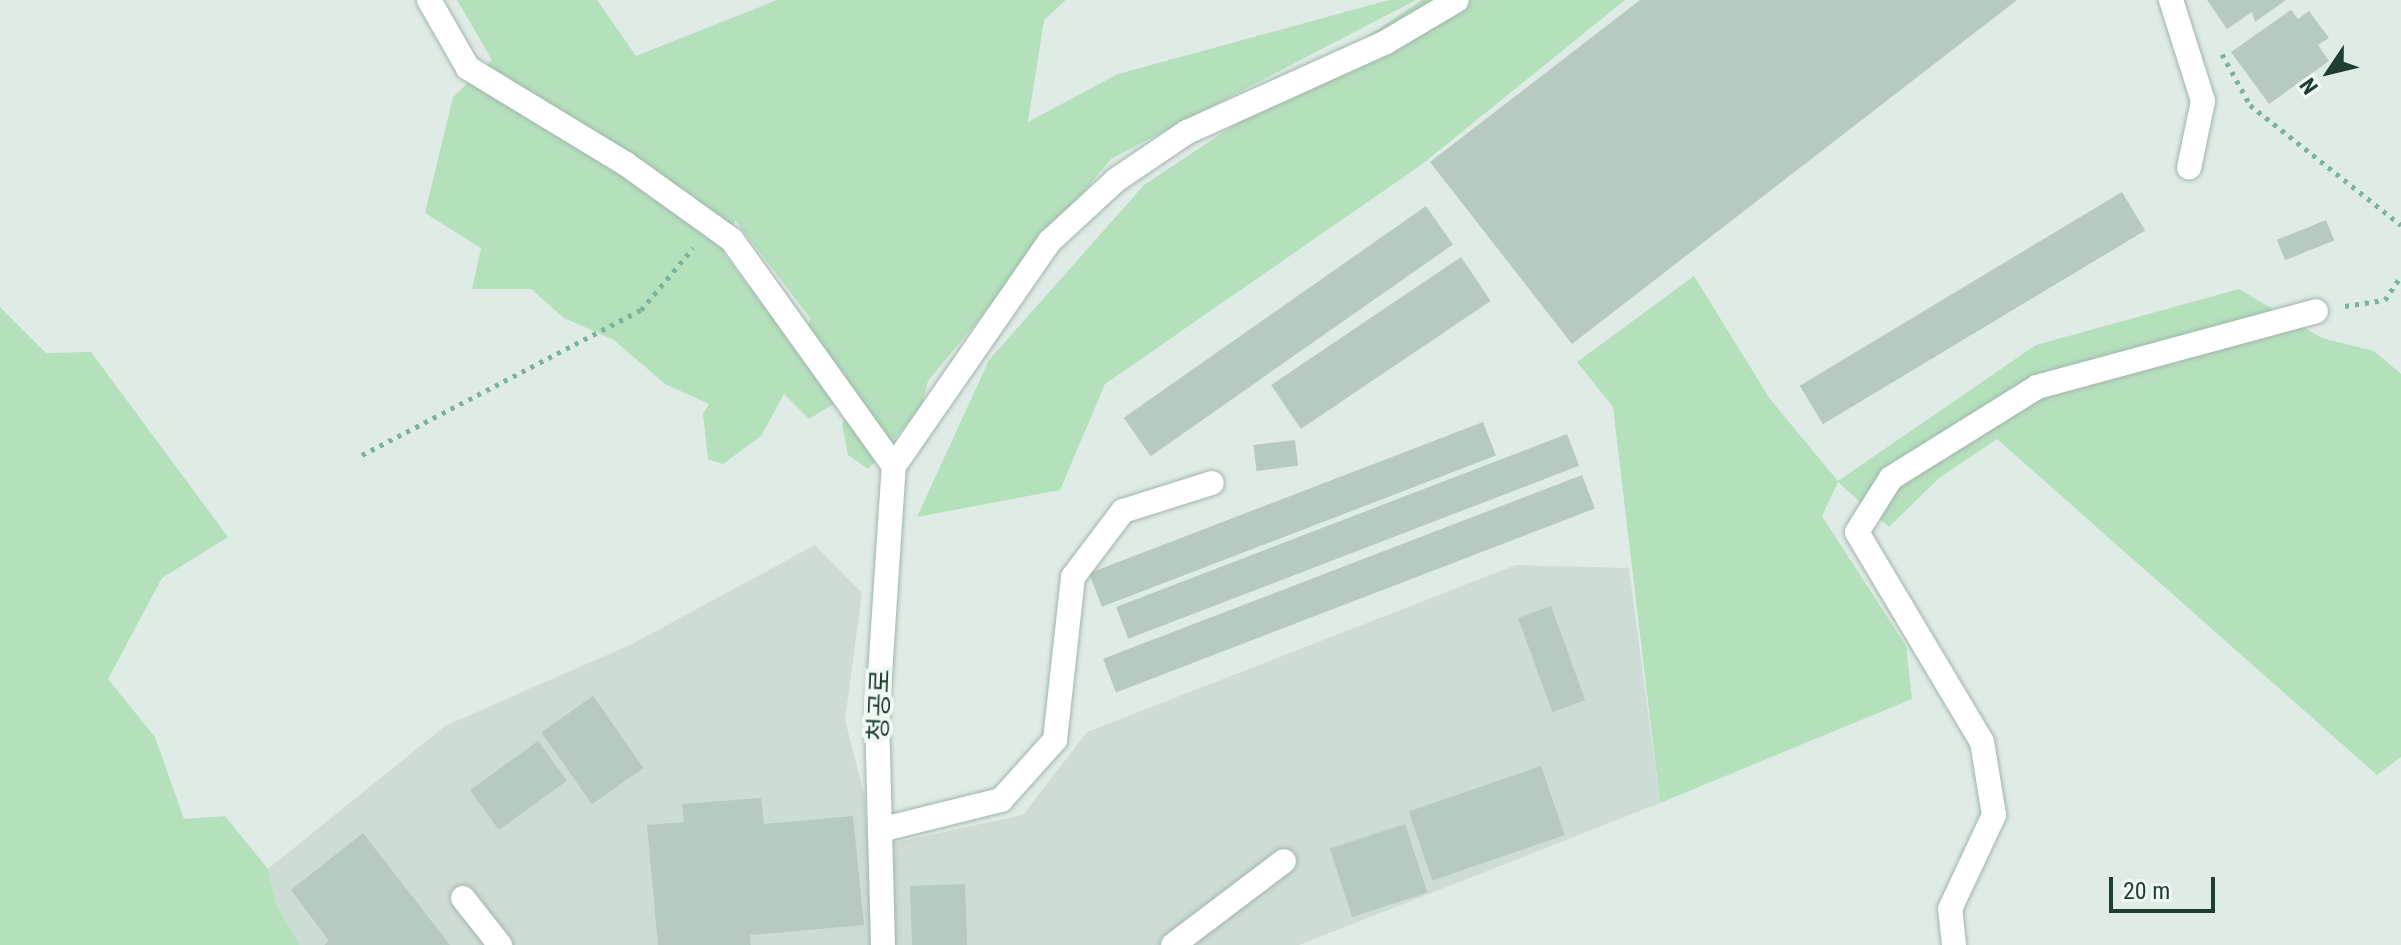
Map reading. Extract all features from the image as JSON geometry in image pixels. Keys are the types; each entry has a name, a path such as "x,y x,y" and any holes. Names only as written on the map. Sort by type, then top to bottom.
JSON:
{"street":[{"path":"429,0 468,68 626,164 732,240 894,466 1050,241 1116,180 1187,132 1386,42 1457,0"},
{"path":"2171,0 2203,101 2189,168"},
{"path":"1954,945 1950,909 1994,815 1982,742 1857,532 1891,478 2037,387 2316,311"},
{"name":"청공로","path":"883,945 877,719 894,466"},
{"path":"880,830 1001,800 1055,740 1073,577 1123,511 1212,483"},
{"path":"1173,945 1284,861"},
{"path":"463,898 500,945"}],"path":[{"path":"2214,39 2250,105 2401,225"},
{"path":"362,455 641,310 711,225"},
{"path":"2316,311 2385,300 2401,276"}],"shaded area":[{"path":"815,545 862,593 845,720 864,794 876,945 300,945 276,904 268,869 445,726 632,644"},
{"path":"1516,565 1629,568 1660,803 1299,945 893,945 892,843 1023,815 1087,732"}],"green space":[{"path":"457,0 597,0 636,56 777,0 1066,0 1044,20 1028,122 1118,74 1389,0 1416,0 1111,159 928,381 921,407 868,469 848,455 842,425 855,391 809,419 784,394 761,436 723,464 708,459 703,414 709,404 665,384 614,340 564,318 531,289 472,289 481,248 425,213 453,97 492,60","holes":["735,220 811,319 794,346 724,254"]},
{"path":"1422,0 1625,0 1421,165 1105,384 1060,490 917,517 989,360 1144,185"},
{"path":"1694,276 1770,399 1838,481 2036,345 2239,289 2322,338 2374,351 2401,374 2401,757 2377,775 1997,439 1939,478 1889,527 1838,482 1822,516 1906,646 1912,699 1660,803 1613,407 1577,362"},
{"path":"0,307 46,353 91,352 228,537 162,578 108,679 155,737 184,819 225,816 268,869 276,904 300,945 0,945"}],"building":[{"path":"1640,0 2017,0 1572,344 1430,162"},
{"path":"2207,0 2286,0 2255,22 2252,12 2227,29"},
{"path":"2291,10 2298,19 2309,11 2329,38 2318,45 2329,61 2269,104 2231,52"},
{"path":"2122,192 2145,231 1823,424 1800,386"},
{"path":"1426,206 1453,245 1151,456 1124,418"},
{"path":"2326,220 2334,240 2285,260 2277,240"},
{"path":"1461,257 1491,301 1301,429 1271,385"},
{"path":"1483,422 1496,456 1102,607 1089,573"},
{"path":"1567,434 1579,466 1128,639 1116,607"},
{"path":"1295,440 1298,466 1256,471 1253,445"},
{"path":"1582,475 1595,509 1116,692 1103,659"},
{"path":"1551,606 1585,700 1552,712 1518,618"},
{"path":"593,696 643,768 592,804 541,732"},
{"path":"538,741 567,781 499,830 470,790"},
{"path":"1541,766 1565,835 1432,881 1409,812"},
{"path":"761,798 764,824 853,816 864,925 750,935 751,945 658,945 647,825 684,822 682,804"},
{"path":"1405,824 1427,892 1352,917 1330,848"},
{"path":"363,833 450,945 324,945 329,941 291,890"},
{"path":"965,884 967,945 912,945 910,886"}]}
